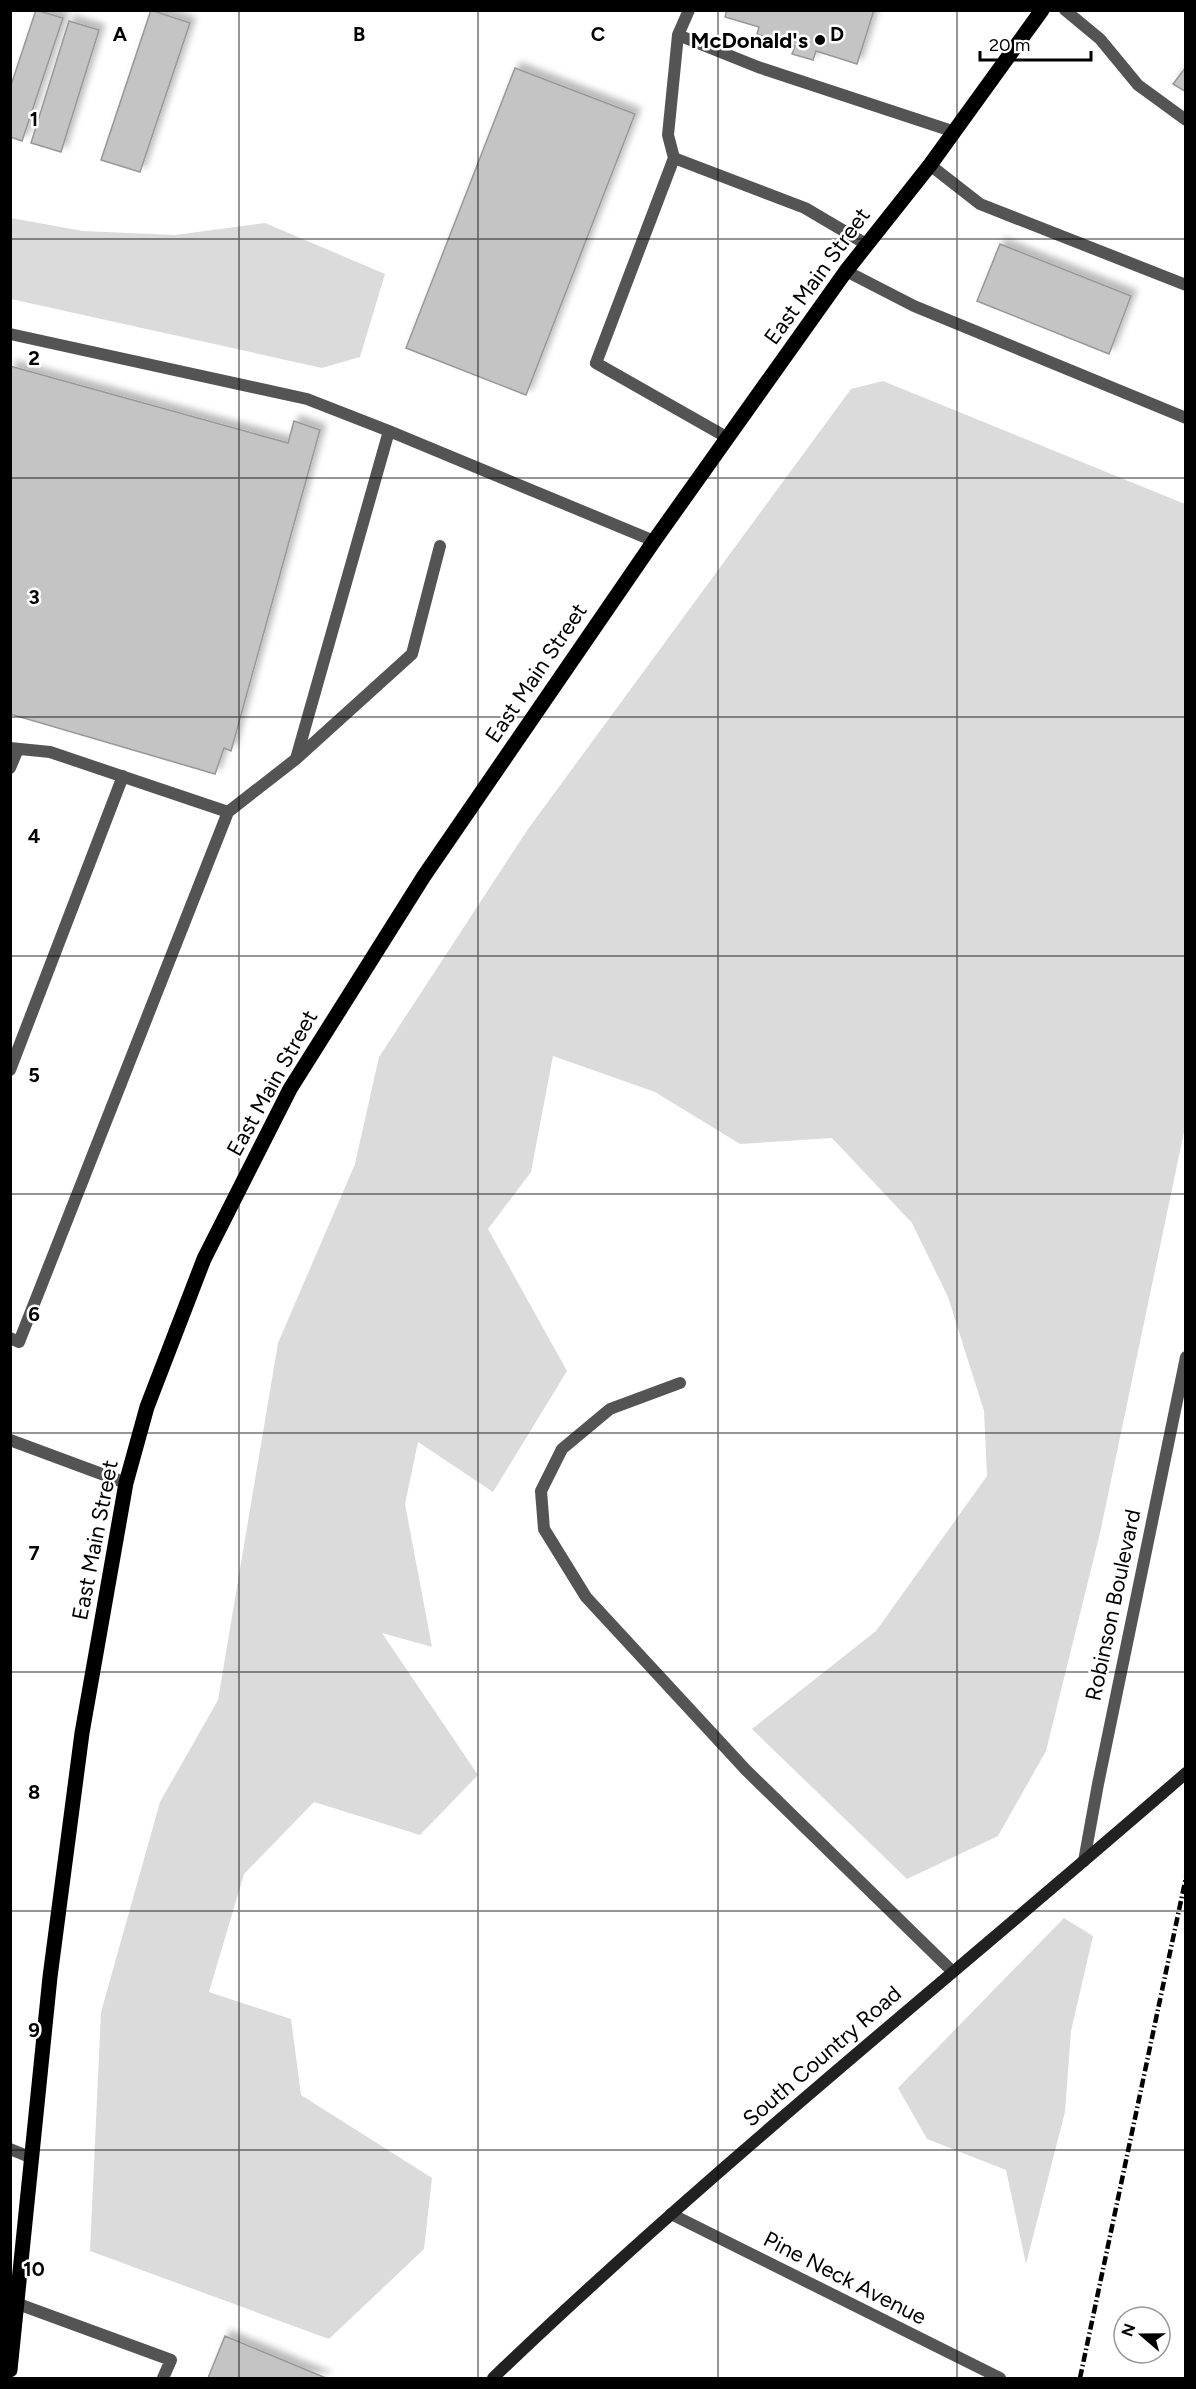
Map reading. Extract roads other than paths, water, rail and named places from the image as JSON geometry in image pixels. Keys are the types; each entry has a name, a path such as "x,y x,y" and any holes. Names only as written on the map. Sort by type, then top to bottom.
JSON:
{"main road":[{"name":"East Main Street","path":"10,2370 16,2257 32,2158 50,1977 82,1733 126,1484 147,1407 204,1259 290,1089 424,876 654,541 846,271 955,132 1042,10"},
{"name":"South Country Road","path":"493,2379 570,2305 671,2214 1185,1773"}],"street":[{"path":"689,10 678,35 668,135 674,159 596,363 728,438"},
{"path":"1065,10 1100,39 1138,85 1185,120"},
{"path":"678,35 758,67 955,132"},
{"path":"674,159 806,208 866,244"},
{"path":"930,165 980,204 1185,285"},
{"path":"846,271 915,306 1185,418"},
{"path":"10,334 307,399 654,541"},
{"path":"296,759 389,431"},
{"path":"10,1338 19,1342 228,812 296,759 412,654 441,546"},
{"path":"10,768 14,748 50,752 228,812"},
{"path":"10,1070 123,776"},
{"name":"Robinson Boulevard","path":"1084,1861 1185,1358"},
{"path":"680,1383 610,1409 561,1449 541,1491 544,1529 586,1597 746,1770 952,1971"},
{"path":"10,1440 126,1484"},
{"path":"10,2149 32,2158"},
{"name":"Pine Neck Avenue","path":"671,2214 1000,2379"},
{"path":"14,2301 171,2360 164,2379"}],"railway":[{"path":"1080,2378 1186,1877"}],"place":[{"name":"McDonald's","path":"820,40"}]}
